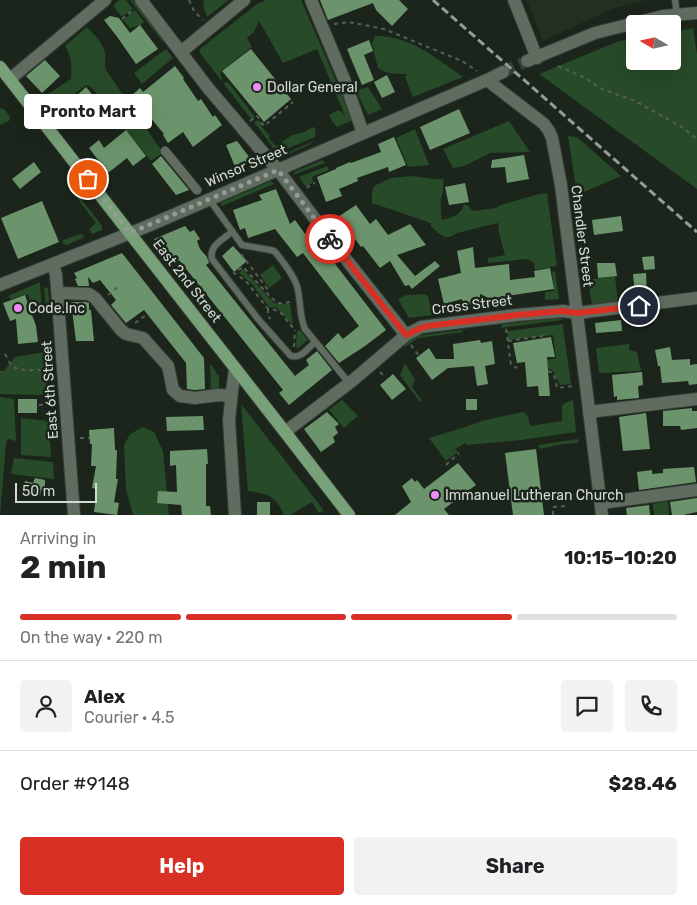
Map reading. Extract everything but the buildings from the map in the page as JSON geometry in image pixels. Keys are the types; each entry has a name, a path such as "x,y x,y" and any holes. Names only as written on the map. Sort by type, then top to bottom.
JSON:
{"main road":[{"name":"East 2nd Street","path":"0,67 349,515"}],"street":[{"path":"10,79 105,0"},
{"path":"181,52 244,0"},
{"path":"311,0 344,79 363,133"},
{"path":"514,0 532,60 595,33 663,16 687,14"},
{"path":"138,4 181,52 207,87 278,170 408,340"},
{"name":"Winsor Street","path":"0,285 130,233 503,72"},
{"name":"Chandler Street","path":"487,80 544,124 552,138 559,171 601,509"},
{"path":"165,151 197,190"},
{"name":"East 6th Street","path":"53,264 58,293 74,515"},
{"path":"58,293 89,294 95,298 121,330 126,334 143,338 168,366 173,390 180,396 195,398 219,395 231,396"},
{"name":"Cross Street","path":"286,432 408,340 421,328 517,315 562,311 577,313 697,298"},
{"path":"235,369 229,420 235,515"},
{"path":"589,412 697,399"},
{"path":"601,509 697,490"}],"lane":[{"path":"674,0 687,14"},
{"path":"209,199 242,246 270,250 276,253 296,282 304,326 349,383"},
{"path":"232,232 214,246 212,259 258,319 293,357 299,356 315,342"}],"path":[{"path":"189,0 194,11 210,27"},
{"path":"122,19 138,4"},
{"path":"322,26 349,22 384,29 462,61 487,80"},
{"path":"558,66 583,77 604,90 633,100 666,118 697,139"},
{"path":"250,121 257,116 264,126 293,102"},
{"path":"307,188 315,183"},
{"path":"247,263 266,287 267,292"},
{"path":"271,320 268,315 268,309 246,281 234,273 243,267 277,302 300,302"},
{"path":"108,295 119,286"},
{"path":"268,309 277,309 295,330"},
{"path":"293,357 296,334 294,320"},
{"path":"295,330 304,326"},
{"path":"506,329 511,365 518,368"},
{"path":"508,341 543,336"},
{"path":"408,340 419,356"},
{"path":"6,354 10,364 16,368 23,370 48,370"},
{"path":"379,370 384,376"},
{"path":"548,371 553,373 556,388 573,386"},
{"path":"38,405 50,404"},
{"path":"78,438 90,438"},
{"path":"446,464 459,453"},
{"path":"554,515 553,508 566,506"}],"shaded area":[{"path":"527,0 646,0 612,9 543,41"}],"green space":[{"path":"119,0 126,0 133,9 122,17 113,6"},
{"path":"130,0 133,0 165,40 163,42"},
{"path":"204,0 229,0 207,17 203,6"},
{"path":"266,0 301,0 353,120 337,127 332,121 329,115 338,110 345,116 317,49 283,63 259,21 254,32 247,38 252,47 220,72 223,83 200,53 200,49 257,4"},
{"path":"135,10 144,22 141,25 130,28 123,20"},
{"path":"87,27 103,46 106,70 163,153 151,161 92,88 87,85 52,109 42,98 71,79 71,62 65,46"},
{"path":"693,28 697,54 697,189 539,74 619,41 626,40 626,70 681,70 681,30"},
{"path":"375,36 399,39 422,49 463,77 413,97 405,77 407,74 388,73 378,68 372,44"},
{"path":"166,49 173,58 142,84 134,73"},
{"path":"228,82 255,117 251,119 223,83"},
{"path":"368,87 382,109 368,115 356,91"},
{"path":"0,108 5,110 10,117 9,121 0,125"},
{"path":"258,120 270,136 269,139 276,146 292,135 302,133 313,127 316,133 315,137 277,153 254,122"},
{"path":"509,121 530,152 490,153 464,166 453,168 443,149"},
{"path":"415,129 429,165 408,167 396,138"},
{"path":"568,136 577,137 621,176 577,195"},
{"path":"314,141 282,157 278,157"},
{"path":"322,160 325,163 293,175 296,171"},
{"path":"327,166 329,170 312,177 313,182 306,187 299,177"},
{"path":"411,176 443,179 441,199 442,220 458,214 464,205 467,205 473,211 496,208 547,193 557,266 535,270 534,263 527,259 488,263 488,258 505,255 498,223 445,237 431,226 431,223 372,203 374,186 391,178"},
{"path":"271,181 274,184 222,206 220,203"},
{"path":"68,182 102,226 102,230 92,234 89,229 96,223 67,185"},
{"path":"81,234 84,235 83,238 67,245 63,244 63,240"},
{"path":"273,265 282,278 269,288 260,275"},
{"path":"243,269 274,303 290,304 293,326 277,308 269,307 252,284 239,273"},
{"path":"555,271 559,299 545,300 545,292 554,291 552,272"},
{"path":"615,276 618,303 592,305 588,280"},
{"path":"40,282 42,310 30,302 28,294 11,299 8,296"},
{"path":"44,287 48,288 50,311 46,313"},
{"path":"424,294 428,296 432,315 409,318 398,299 407,295"},
{"path":"561,318 562,320 501,328 502,324"},
{"path":"563,324 571,384 560,385 553,371 548,368 547,360 556,358 553,335 508,340 507,331"},
{"path":"300,330 308,340 297,349 297,331"},
{"path":"462,330 463,332 418,338 405,347 404,345 415,336"},
{"path":"629,344 629,350 637,352 641,371 599,373 596,348"},
{"path":"45,352 47,395 0,394 0,371 4,371 15,357"},
{"path":"210,363 217,375 219,375 219,392 211,393"},
{"path":"405,363 415,380 412,387 422,401 420,402 400,375"},
{"path":"0,397 14,399 16,441 8,439 6,443 0,515"},
{"path":"342,400 358,416 344,428 329,410"},
{"path":"573,400 576,432 521,440 467,445 466,443 455,449 458,452 446,461 429,438 485,420 523,412 528,416 530,426 562,421 562,406"},
{"path":"241,404 324,511 319,513 312,502 290,515 284,515 274,499 261,493 248,491"},
{"path":"21,418 49,421 51,457 21,455"},
{"path":"143,427 154,432 163,451 169,515 133,515 126,489 124,445 130,434"},
{"path":"578,439 578,443 562,444 540,449 538,445"},
{"path":"14,458 53,462 54,479 11,474"},
{"path":"668,501 669,515 654,515 653,504"}],"tunnel":[{"path":"503,72 527,61"}],"railway":[{"path":"433,0 697,232"}],"way so far":[{"path":"88,179 130,233 278,170 330,239"}],"place":[{"name":"Dollar General","path":"257,87"},
{"name":"Pronto Mart","path":"88,179"},
{"name":"Code.Inc","path":"18,308"},
{"name":"Immanuel Lutheran Church","path":"435,495"}],"route":[{"path":"330,239 406,335 428,326 517,315 562,311 577,313 639,306"}]}
